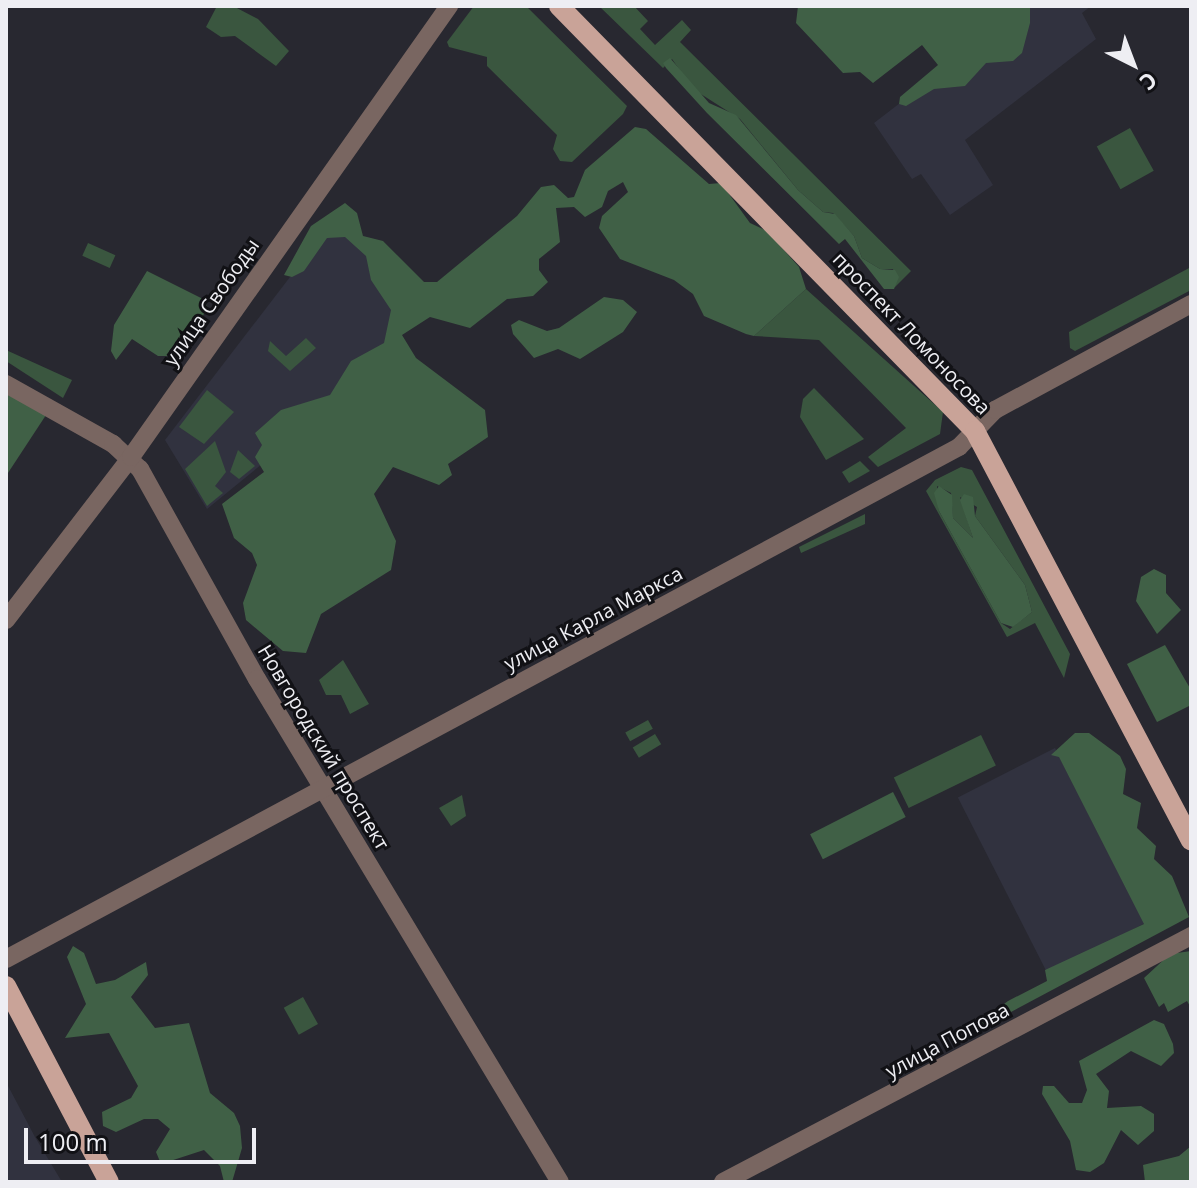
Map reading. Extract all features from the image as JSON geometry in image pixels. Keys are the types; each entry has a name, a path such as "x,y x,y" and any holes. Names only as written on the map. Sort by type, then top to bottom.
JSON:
{"main road":[{"name":"проспект Ломоносова","path":"559,6 975,431 1191,840"},
{"path":"6,986 109,1182"}],"street":[{"name":"улица Свободы","path":"6,620 131,457 449,6"},
{"name":"улица Карла Маркса","path":"6,959 959,447 995,410 1191,304"},
{"name":"Новгородский проспект","path":"6,384 131,457 322,788 560,1182"},
{"name":"улица Попова","path":"723,1182 1191,936"}],"shaded area":[{"path":"1026,6 1091,6 1082,13 1096,39 965,140 993,185 950,215 921,174 912,179 874,123"},
{"path":"336,217 427,307 349,393 207,509 165,440"},
{"path":"1055,748 1144,924 1047,973 958,797"},
{"path":"6,1082 35,1137 62,1182 6,1182"}],"green space":[{"path":"217,6 233,6 258,19 289,51 276,66 235,36 221,37 206,27"},
{"path":"474,6 526,6 627,106 623,114 572,162 560,161 553,149 557,135 487,66 487,57 449,47 447,42"},
{"path":"599,6 634,6 648,21 640,29 655,45 682,20 691,30 680,42 911,271 895,287 893,269 880,269 862,258 854,236 833,213 823,212 798,190 740,119 693,89 672,59 663,68"},
{"path":"798,6 1030,6 1030,23 1022,53 1013,61 986,63 965,86 934,89 906,106 899,104 900,97 938,65 922,45 873,83 860,72 843,73 796,23"},
{"path":"670,58 709,103 736,115 798,190 823,212 835,214 854,236 862,258 880,269 895,270 899,277 894,289 884,289 845,239 839,244 707,113 666,68 663,63"},
{"path":"635,127 646,129 709,184 721,183 750,223 767,231 799,267 806,289 754,336 746,334 704,316 693,294 674,280 620,259 599,228 602,216 628,192 623,182 608,191 602,207 585,217 574,207 556,208 560,242 539,259 539,270 548,282 533,296 507,299 470,328 430,317 402,335 416,358 485,410 488,437 448,464 452,475 439,485 393,467 374,494 396,541 391,570 321,614 306,653 283,651 246,620 243,603 257,565 252,553 234,538 222,504 264,472 255,457 262,445 255,433 281,410 330,395 351,361 384,343 391,310 371,280 366,256 345,237 327,238 304,271 292,277 284,275 311,226 345,203 357,213 363,236 383,241 424,282 437,282 517,216 541,187 554,185 568,198 574,197 585,170"},
{"path":"1130,128 1154,171 1121,189 1097,146"},
{"path":"88,243 115,255 110,268 82,256"},
{"path":"1191,267 1191,290 1075,351 1070,348 1069,332"},
{"path":"147,271 203,299 208,308 176,356 158,356 132,339 116,360 111,351 114,325"},
{"path":"806,289 943,412 940,434 878,467 868,457 906,428 819,340 754,336"},
{"path":"604,297 623,300 637,312 623,332 580,359 558,349 534,358 513,334 511,325 519,320 547,331 559,328"},
{"path":"306,338 316,348 290,371 268,351 270,341 286,356"},
{"path":"6,350 72,380 63,398 6,361"},
{"path":"814,388 864,439 826,460 800,417 803,399"},
{"path":"6,390 46,415 6,476"},
{"path":"207,390 234,412 204,444 179,427"},
{"path":"215,441 226,472 215,486 223,493 207,506 185,469"},
{"path":"238,450 255,466 239,479 230,472"},
{"path":"860,461 870,471 849,483 842,472"},
{"path":"961,467 972,470 1070,654 1064,678 1035,623 1007,637 926,491 935,480","holes":["937,486 951,493 953,518 973,538 960,497 977,507 975,516 1025,585 1032,612 1010,629 1001,623 939,511"]},
{"path":"939,486 952,495 953,518 973,538 960,500 964,494 973,497 975,516 1025,585 1032,612 1013,627 1001,623 939,511 934,493"},
{"path":"865,514 865,524 801,553 799,547"},
{"path":"1154,569 1166,575 1166,593 1181,610 1157,634 1136,601 1141,577"},
{"path":"1165,645 1191,690 1191,705 1157,722 1127,664"},
{"path":"343,660 369,704 350,714 341,695 326,695 319,680"},
{"path":"648,720 653,729 630,741 625,733"},
{"path":"1075,733 1089,733 1120,756 1126,769 1123,794 1141,803 1137,828 1156,846 1154,859 1172,876 1189,917 981,1028 979,1023 1008,1001 1047,981 1045,970 1144,924 1059,757 1051,755"},
{"path":"655,734 661,744 639,758 633,747"},
{"path":"981,735 996,766 909,808 894,778"},
{"path":"893,792 906,817 823,859 810,834"},
{"path":"462,795 466,816 451,826 439,808"},
{"path":"73,946 84,953 96,984 115,980 146,962 148,975 131,997 155,1028 189,1023 210,1093 234,1113 240,1126 242,1148 232,1182 224,1182 220,1166 204,1150 161,1164 156,1152 170,1129 158,1119 144,1119 116,1132 103,1126 102,1112 131,1098 138,1086 109,1033 65,1038 86,1004 67,957"},
{"path":"1191,951 1191,1008 1187,1001 1168,1012 1164,1003 1159,1007 1144,978 1170,954"},
{"path":"303,997 318,1024 299,1035 284,1008"},
{"path":"1154,1020 1164,1024 1173,1044 1174,1053 1161,1066 1131,1051 1096,1074 1109,1091 1107,1108 1141,1106 1154,1114 1154,1131 1138,1145 1121,1130 1104,1163 1090,1172 1076,1170 1070,1141 1042,1094 1043,1086 1054,1086 1069,1103 1082,1103 1087,1090 1079,1061"},
{"path":"1191,1146 1191,1182 1145,1182 1143,1165 1179,1156"}]}
